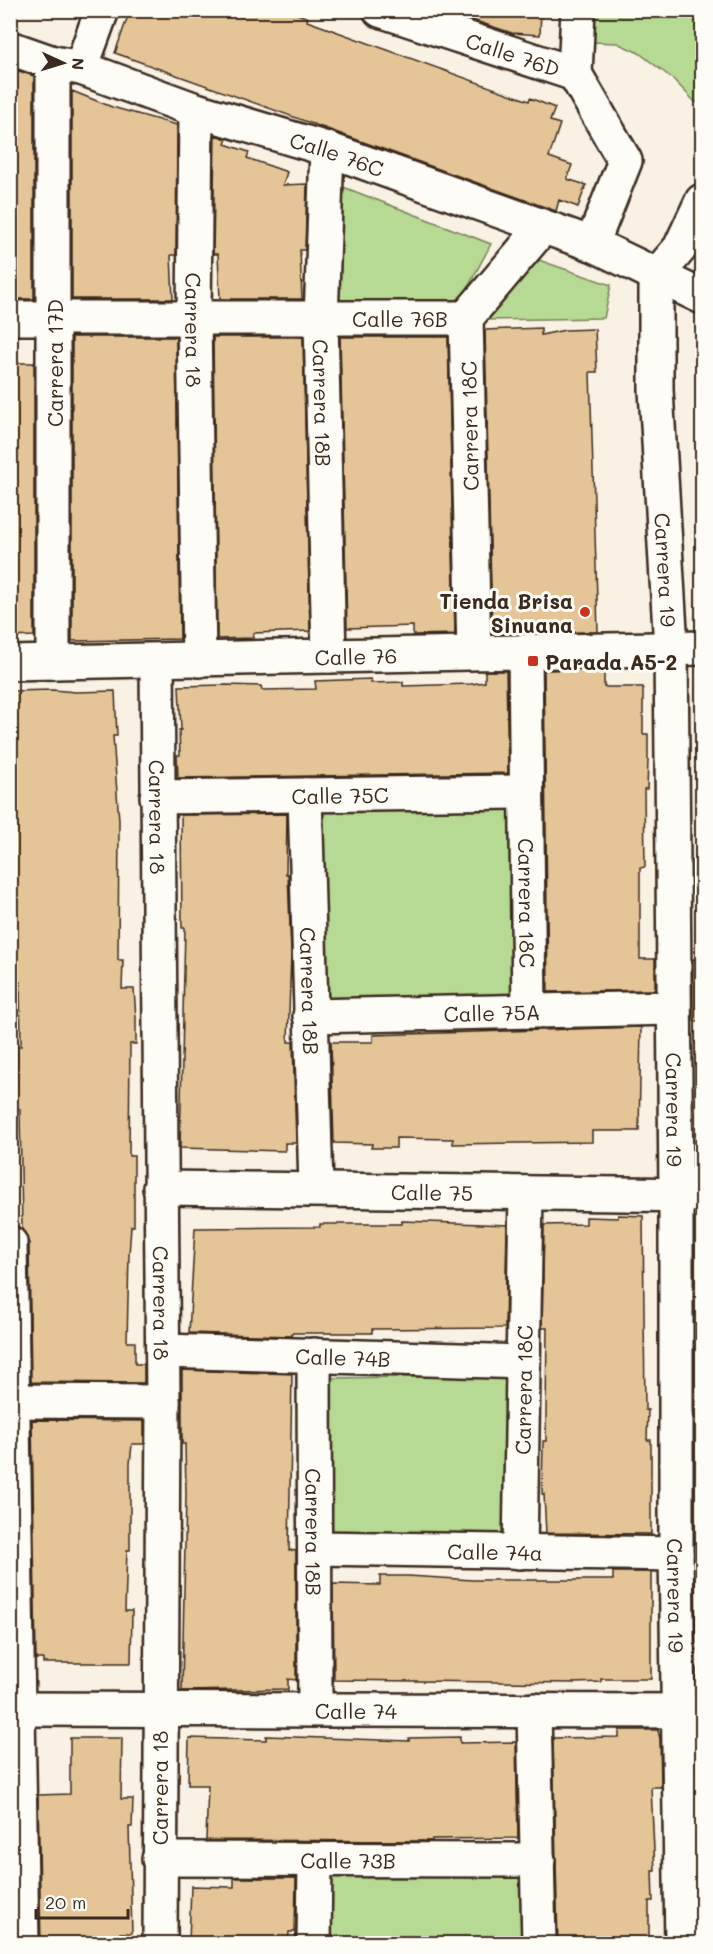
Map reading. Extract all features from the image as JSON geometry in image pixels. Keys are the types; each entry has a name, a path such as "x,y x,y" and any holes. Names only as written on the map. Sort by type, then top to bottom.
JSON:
{"street":[{"name":"Carrera 17D","path":"53,662 54,317 67,66 102,10"},
{"name":"Calle 76D","path":"380,10 433,20 575,74"},
{"path":"578,10 575,74 625,161 592,244"},
{"name":"Calle 76C","path":"10,48 196,110 327,149 592,244 702,297"},
{"name":"Carrera 18","path":"196,110 194,318 199,660"},
{"name":"Carrera 18B","path":"327,149 321,320 329,656"},
{"path":"656,276 680,248 702,201"},
{"path":"466,318 543,227"},
{"name":"Carrera 19","path":"656,276 656,390 687,648 673,1008 689,1195 676,1554 690,1711 682,1944"},
{"name":"Calle 76B","path":"10,318 321,320 466,318"},
{"name":"Carrera 18C","path":"466,318 474,652"},
{"name":"Calle 76","path":"10,663 687,648"},
{"name":"Carrera 18C","path":"525,651 528,1011"},
{"name":"Carrera 18","path":"157,661 163,1351 159,1944"},
{"name":"Calle 75C","path":"157,797 525,792"},
{"name":"Carrera 18B","path":"305,795 316,1188"},
{"name":"Calle 75A","path":"310,1016 673,1008"},
{"name":"Calle 75","path":"160,1188 316,1188 689,1195"},
{"name":"Carrera 18C","path":"520,1552 526,1193"},
{"path":"10,1243 15,1857 22,1944"},
{"name":"Calle 74B","path":"163,1351 523,1362"},
{"name":"Carrera 18B","path":"314,1355 315,1709"},
{"path":"13,1401 163,1402"},
{"name":"Calle 74a","path":"315,1548 676,1554"},
{"name":"Calle 74","path":"15,1709 690,1711"},
{"path":"534,1710 539,1944"},
{"name":"Calle 73B","path":"159,1860 538,1860"},
{"path":"315,1860 315,1944"}],"green space":[{"path":"594,11 702,11 702,105 694,101 673,79 639,53 617,43 593,42"},
{"path":"338,185 491,244 459,304 333,308"},
{"path":"527,256 611,285 604,318 480,320"},
{"path":"512,803 517,998 324,1003 319,807"},
{"path":"513,1376 515,1535 325,1536 323,1378"},
{"path":"529,1864 530,1943 326,1943 325,1867"}],"building":[{"path":"130,10 287,10 308,18 307,21 529,101 530,98 555,108 550,121 560,124 549,157 572,165 567,179 586,185 578,207 559,200 556,211 115,53"},
{"path":"442,10 541,10 540,35 512,33"},
{"path":"10,68 34,76 34,299 10,299"},
{"path":"72,91 112,107 177,125 176,255 171,255 173,299 72,299"},
{"path":"215,135 227,139 225,144 249,152 247,158 287,172 283,185 307,184 305,250 300,250 302,299 220,299 218,254 213,254"},
{"path":"541,328 541,335 565,330 595,329 597,372 590,372 598,632 492,634 485,330"},
{"path":"72,337 176,337 180,639 72,641"},
{"path":"213,337 303,337 310,631 253,633 253,638 217,639"},
{"path":"340,337 448,337 455,634 413,635 413,626 347,628"},
{"path":"10,363 34,363 34,636 10,637"},
{"path":"604,669 604,687 643,687 643,734 648,734 648,760 647,789 644,789 645,867 640,868 640,959 655,959 655,990 548,992 544,670"},
{"path":"485,671 506,671 508,773 178,778 177,755 180,755 179,730 181,730 179,686 261,686 262,690 316,689 315,681 371,679 371,683 403,682 403,686 471,684 485,682"},
{"path":"11,691 115,691 117,736 113,736 119,821 118,960 123,960 122,989 134,989 136,1018 136,1044 130,1044 129,1156 134,1156 134,1226 131,1226 129,1255 127,1342 135,1342 135,1364 144,1364 144,1383 31,1382 29,1243 22,1229 20,1109 16,1109 17,1046 21,1046 20,982 14,982 14,930 10,930"},
{"path":"287,814 286,874 288,874 291,953 288,1042 293,1042 296,1143 285,1143 285,1151 180,1148 185,928 182,928 181,815"},
{"path":"693,959 702,960 702,1021 693,1021"},
{"path":"641,1027 639,1131 592,1131 592,1142 453,1144 453,1139 396,1138 396,1148 371,1148 372,1144 334,1143 331,1042 373,1042 373,1035"},
{"path":"618,1215 643,1216 645,1410 648,1410 647,1440 651,1440 651,1534 546,1533 544,1494 542,1494 543,1441 546,1441 547,1328 542,1328 544,1225 586,1224 586,1217 618,1218"},
{"path":"402,1221 507,1225 505,1328 372,1329 372,1333 292,1333 292,1336 189,1333 195,1228 320,1227 320,1224 402,1224"},
{"path":"182,1370 292,1374 289,1550 296,1551 296,1680 288,1679 288,1689 182,1691 186,1494 185,1444 182,1444"},
{"path":"32,1420 144,1421 144,1444 132,1444 130,1464 130,1550 127,1550 125,1611 132,1611 131,1663 43,1663 43,1659 36,1659"},
{"path":"613,1572 651,1572 651,1679 601,1679 601,1682 574,1683 334,1680 333,1584 380,1585 380,1576 473,1580 613,1580"},
{"path":"619,1730 658,1730 660,1739 661,1787 651,1787 655,1871 652,1871 653,1901 649,1901 649,1944 558,1944 553,1738 619,1737"},
{"path":"266,1736 409,1741 409,1738 460,1737 460,1743 516,1742 518,1838 432,1839 432,1841 206,1840 208,1785 188,1785 189,1738 266,1740"},
{"path":"70,1738 122,1738 121,1799 133,1799 132,1827 129,1827 132,1933 120,1933 120,1944 41,1944 38,1795 70,1794"},
{"path":"698,1739 702,1739 702,1786 698,1786"},
{"path":"234,1878 296,1878 295,1932 289,1932 288,1944 189,1944 191,1886 234,1887"}],"place":[{"name":"Tienda Brisa Sinuana","path":"585,612"},
{"name":"Parada A5-2","path":"533,661"}]}
